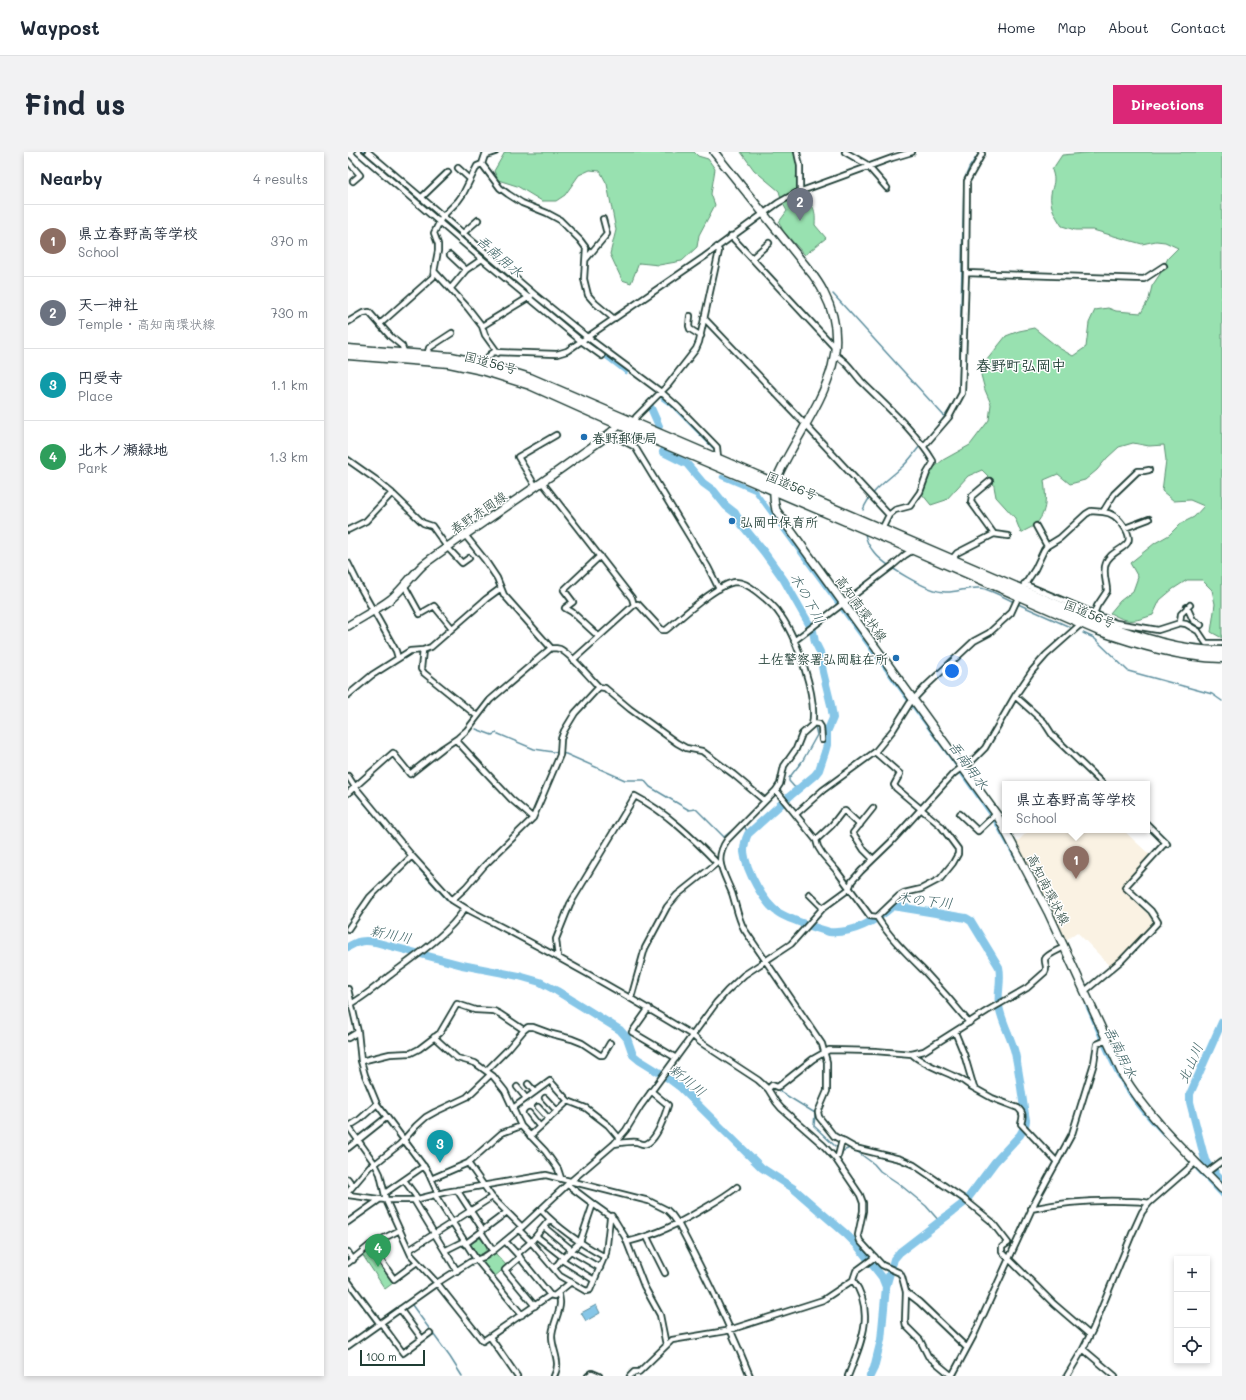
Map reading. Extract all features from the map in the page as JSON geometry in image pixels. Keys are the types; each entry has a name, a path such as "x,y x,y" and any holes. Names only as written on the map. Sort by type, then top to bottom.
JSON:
{"highway":[{"name":"国道56号","path":"348,349 404,352 450,357 483,367 882,529 952,559 1019,595 1092,617 1129,633 1156,641 1212,651 1222,650"},
{"name":"国道56号","path":"348,355 483,367"},
{"name":"国道56号","path":"631,426 718,458 774,486 912,550 1082,623 1127,640 1154,648 1186,654 1222,658"}],"main road":[{"path":"714,152 813,275 824,293 831,309 835,325 836,352 831,374 774,486"},
{"name":"春野赤岡線","path":"348,626 393,597 424,564 536,487 609,433 621,422"},
{"name":"高知南環状線","path":"774,486 776,510 842,605 961,769 996,814 1002,825"},
{"name":"高知南環状線","path":"1006,833 1048,912 1063,948 1085,991 1105,1041 1123,1075 1139,1100 1194,1164 1208,1172 1222,1189"}],"street":[{"path":"358,152 441,220 462,234 534,294 602,356"},
{"path":"368,152 421,198 441,220 482,259 529,298 584,339 661,392 717,447 718,458"},
{"path":"380,324 433,277 438,244 434,233 441,220 458,201 477,166 482,164 486,154 495,152"},
{"path":"797,152 800,166 800,192"},
{"path":"845,152 866,164 887,188"},
{"path":"483,367 490,354 498,352 558,354 567,351 778,203 800,192 912,152"},
{"path":"923,444 949,417 962,393 967,181 982,153"},
{"path":"348,161 360,175 352,180"},
{"path":"482,164 491,178 508,194 522,203 560,220 586,248 584,279 588,295 595,304 614,319"},
{"path":"458,168 470,179"},
{"path":"421,198 448,172"},
{"path":"586,260 591,251 606,237 607,234 603,219"},
{"path":"462,234 478,220"},
{"path":"732,236 855,374 923,444 934,463 927,473 920,492 910,506 895,510 889,515 882,529"},
{"path":"752,258 769,243"},
{"path":"631,426 636,417 672,380 696,349 701,336 719,251 717,247"},
{"path":"450,255 466,270"},
{"path":"450,288 466,270 482,259"},
{"path":"966,273 1144,279 1164,266"},
{"path":"434,271 482,326 485,335 498,352"},
{"path":"482,326 534,294"},
{"path":"348,322 363,313 369,312 402,346 404,352"},
{"path":"690,316 688,326 701,336"},
{"path":"704,318 889,515"},
{"path":"427,355 429,348 452,333"},
{"path":"609,433 635,447 708,567 719,589"},
{"path":"536,487 518,457 556,435"},
{"path":"348,460 376,479 423,523 432,526 447,547 462,563 469,558"},
{"path":"1103,512 1114,494 1138,471 1149,470"},
{"path":"990,481 971,499 994,534"},
{"path":"542,482 632,598 634,605"},
{"path":"348,530 366,521 392,493"},
{"path":"348,1346 437,1283 476,1259 484,1257 521,1229 569,1183 614,1144 692,1035 727,991 744,975 791,944 824,908 849,888 852,881 961,769 973,761 985,748 1015,696 1032,671 1046,655 1082,623 1092,617 1107,591 1104,570 1105,564 1112,555 1128,544 1129,538 1125,528 1114,515 1091,511 1060,538 1047,546 1019,595 1011,614 989,633 974,641 935,676 912,701 893,730 875,752 823,790 796,814"},
{"path":"1125,528 1150,519"},
{"path":"1036,526 1047,546"},
{"path":"952,559 957,553 994,534 1008,536"},
{"path":"465,535 497,578 504,595 551,648"},
{"path":"794,641 905,555 921,546"},
{"path":"598,636 572,612 565,608 573,602 564,590 600,556"},
{"path":"348,563 396,651 398,658"},
{"path":"573,660 634,605 638,604 662,630 666,630 719,589 730,583 738,582 752,588 769,601 781,615 794,641 811,695 812,725 802,734 796,749 784,766 780,784 722,846 718,863 677,895 667,907 645,948 631,998"},
{"path":"404,585 420,614 434,606 452,628"},
{"path":"348,695 372,675 410,651 423,650 431,647 486,599 501,588"},
{"path":"1180,622 1181,614 1189,606 1193,620 1201,625"},
{"path":"1092,617 1116,623 1158,630 1180,622 1198,631 1206,643 1222,643"},
{"path":"348,793 393,754 410,774 456,740 490,700 505,686 551,648 556,648 560,649 573,660 599,687 605,688 630,709 686,748 702,750 765,801"},
{"path":"423,650 421,669 424,673 477,716"},
{"path":"452,900 533,818 561,753 561,739 570,720 599,687"},
{"path":"1015,696 1044,722 1053,736 1100,781"},
{"path":"812,723 819,724 821,727 822,740"},
{"path":"456,740 495,783 533,818"},
{"path":"875,752 900,774 894,785 896,788 941,826 958,850 958,854 940,879 921,889 904,893 899,896 878,918"},
{"path":"348,776 355,787 412,856 452,900 558,956 649,1008 769,1087 779,1086 812,1059 825,1052 835,1049 912,1054 924,1051 998,1004 1027,988 1047,969 1046,959 1063,948"},
{"path":"776,790 816,840 823,855 870,916 878,918 969,1023"},
{"path":"558,956 556,939 570,904 635,796 644,800 692,838 718,863 732,893 738,918 744,930 818,1036 825,1052 827,1062 827,1091 818,1112 819,1117 829,1131 855,1148 900,1159 914,1165 966,1201 991,1221 1008,1242 1002,1247 1002,1252 1054,1304 1090,1335"},
{"path":"873,808 853,833 858,842 873,859"},
{"path":"816,840 832,825 842,812 845,811 860,825"},
{"path":"960,814 978,831 996,814"},
{"path":"1085,991 1122,960 1158,922 1151,911 1125,887 1167,843 1150,827"},
{"path":"348,929 370,897 412,856"},
{"path":"809,894 824,908"},
{"path":"351,1004 416,956 446,930 461,915 465,908"},
{"path":"348,990 358,1032 361,1061 376,1104 424,1166 431,1179 436,1195 452,1223 476,1259 522,1315"},
{"path":"361,1061 390,1054 411,1053 440,1033 457,1004 475,1010 494,1011 524,1030"},
{"path":"649,1008 632,1032 676,1058"},
{"path":"486,1071 528,1027 533,1027 572,1039 582,1043 600,1055 603,1055 610,1044"},
{"path":"348,1038 358,1032"},
{"path":"955,1032 964,1054 974,1088"},
{"path":"434,1037 457,1058 475,1063 493,1076 505,1091 521,1126 545,1151 558,1169 561,1178"},
{"path":"769,1087 776,1102 835,1158 861,1199 863,1211 858,1235 860,1241 882,1266 896,1270 900,1273 906,1292 906,1326 920,1340 928,1356 952,1376 974,1335 1031,1210 1072,1134 1094,1063 1097,1044 1105,1041"},
{"path":"912,1054 928,1064 960,1079 992,1098 1018,1108 1022,1111 1024,1117 1021,1124 1057,1162"},
{"path":"490,1075 467,1097 426,1117 400,1144 375,1164 370,1166 348,1193 379,1200 416,1199 457,1190 546,1175 561,1178 593,1204 612,1216 627,1242 644,1286 660,1315 666,1345"},
{"path":"513,1108 550,1081 568,1101 586,1108 608,1125 619,1138"},
{"path":"528,1084 535,1092"},
{"path":"517,1087 526,1098"},
{"path":"614,1144 636,1142 647,1144 651,1141 663,1122 668,1105 651,1092"},
{"path":"545,1098 557,1111"},
{"path":"530,1136 568,1101"},
{"path":"376,1104 359,1120 348,1126 375,1164 380,1174 386,1200 409,1250 417,1262 437,1283 483,1341 550,1295 554,1296 571,1282"},
{"path":"538,1107 549,1119"},
{"path":"529,1113 540,1127"},
{"path":"348,1148 387,1117"},
{"path":"431,1179 468,1163 502,1133 521,1126"},
{"path":"835,1158 838,1156 842,1140"},
{"path":"1208,1172 1222,1161"},
{"path":"468,1163 492,1197 507,1212 560,1276 586,1291 590,1290 605,1257 610,1218 612,1216"},
{"path":"1067,1376 1090,1335 1138,1219 1149,1203 1194,1164"},
{"path":"385,1193 424,1166"},
{"path":"348,1179 353,1186"},
{"path":"404,1180 457,1271"},
{"path":"569,1183 649,1201 666,1210 678,1224 699,1263 731,1329 750,1376"},
{"path":"627,1242 647,1237 678,1224 737,1187"},
{"path":"457,1190 493,1250"},
{"path":"409,1250 492,1197"},
{"path":"348,1222 379,1200"},
{"path":"1031,1210 1061,1203 1083,1200 1110,1200 1149,1203"},
{"path":"554,1269 580,1242 593,1204"},
{"path":"541,1210 550,1219 580,1242 605,1257"},
{"path":"446,1250 465,1242 507,1212"},
{"path":"535,1306 505,1270 550,1219"},
{"path":"544,1227 572,1251 600,1268"},
{"path":"348,1263 370,1245 400,1230"},
{"path":"536,1236 563,1259 594,1280"},
{"path":"647,1237 665,1273"},
{"path":"504,1241 550,1295"},
{"path":"370,1245 394,1279 417,1262"},
{"path":"348,1252 353,1260"},
{"path":"630,1376 634,1372 639,1372 666,1345 676,1338 710,1334 731,1329 824,1300 853,1280 856,1271 874,1258"},
{"path":"848,1376 861,1343 865,1327 865,1307 861,1293 853,1280"},
{"path":"348,1281 403,1353 430,1332"},
{"path":"906,1292 919,1302 967,1348"},
{"path":"554,1376 558,1366 552,1335 559,1307 560,1295 558,1293"},
{"path":"400,1309 422,1339"},
{"path":"490,1337 517,1376"},
{"path":"1083,1349 1115,1376"},
{"path":"588,1376 592,1373 599,1376"}],"shaded area":[{"path":"1026,833 1126,833 1151,856 1122,889 1149,915 1154,925 1121,958 1110,966 1077,932 1066,940 1016,843"}],"green space":[{"path":"505,152 694,152 698,156 708,159 715,169 711,194 715,205 699,235 697,247 682,261 659,265 639,263 631,283 622,280 610,254 616,230 607,184 600,171 590,170 579,175 565,195 556,201 542,201 517,186 498,180 494,171"},
{"path":"741,152 796,152 800,163 796,177 798,188 781,198 779,191 754,170"},
{"path":"1097,152 1222,152 1222,638 1211,632 1215,604 1212,590 1202,580 1187,580 1173,589 1160,600 1153,615 1135,620 1126,620 1110,613 1120,601 1133,591 1138,577 1130,563 1155,543 1169,535 1180,524 1194,517 1204,506 1190,500 1174,501 1162,491 1166,460 1164,445 1149,446 1133,443 1119,447 1085,480 1070,484 1058,474 1044,480 1045,504 1042,515 1035,525 1021,533 1015,518 996,497 993,481 982,470 968,476 946,500 931,505 922,494 922,483 931,470 943,460 970,445 989,420 991,404 981,375 986,361 1006,336 1019,331 1034,328 1059,348 1073,356 1086,347 1089,323 1095,310 1108,308 1116,311 1141,313 1149,299 1152,286 1168,258 1178,248 1165,242 1156,241 1142,244 1093,230 1075,230 1062,226 1055,215 1051,203 1054,180 1052,170 1062,155"},
{"path":"799,194 813,206 815,225 826,238 805,255 783,231 779,222 787,211 782,202"},
{"path":"480,1238 487,1246 487,1250 479,1256 476,1255 469,1245"},
{"path":"370,1248 393,1280 393,1283 385,1289 362,1254"},
{"path":"495,1253 507,1266 494,1277 481,1262"}],"water":[{"path":"596,1305 600,1313 586,1321 581,1313"}],"waterway":[{"name":"吾南用水","path":"364,152 516,284 594,348"},
{"path":"863,510 866,503 875,491 905,465 936,428 959,394 964,180 969,168 979,153"},
{"path":"833,294 945,417"},
{"name":"吾南用水","path":"600,352 626,372"},
{"name":"吾南用水","path":"663,399 673,406 715,448"},
{"name":"木の下川","path":"651,408 659,426"},
{"name":"木の下川","path":"663,452 687,464 703,483 714,491 726,506 735,513 742,525 784,580 813,631 815,642 820,652 833,718 827,732 827,745 819,770 748,834 746,838 744,852 745,859 752,877 767,902 773,909 784,916 829,932 855,929 879,917 893,906 966,918 971,921 999,967 999,1006 1015,1053 1026,1120 1025,1126 1020,1135 995,1162 965,1202 900,1252 894,1259 886,1287"},
{"name":"吾南用水","path":"722,477 755,491 956,764"},
{"path":"865,534 869,545 878,557 918,583 929,588 947,592 971,588 983,588 1014,602"},
{"path":"1018,604 1070,627"},
{"path":"1083,633 1094,638 1128,671 1212,694 1222,701"},
{"path":"797,790 789,781 789,778 803,760 817,735 815,726"},
{"path":"476,729 492,735 496,733 534,749 566,754 625,780 644,780 650,787 689,810 696,809 724,837 742,822"},
{"name":"吾南用水","path":"961,772 993,817 1016,858"},
{"path":"348,782 351,786"},
{"path":"354,791 408,855"},
{"path":"744,825 748,834"},
{"path":"412,861 448,901"},
{"path":"472,914 502,930"},
{"name":"新川川","path":"348,947 354,943 367,941 375,942 462,965 519,976 540,982 620,1030 627,1038 633,1055 680,1087 762,1168 793,1188 846,1234 857,1245 882,1277 886,1287 881,1340 874,1368 870,1376"},
{"name":"吾南用水","path":"1087,1005 1111,1061 1123,1082 1141,1109 1165,1135"},
{"name":"北山川","path":"1222,1022 1190,1094 1190,1102 1205,1160 1222,1180"},
{"path":"776,1089 815,1113 814,1126 835,1146 843,1151 852,1147"},
{"path":"855,1150 926,1206 940,1222"},
{"name":"吾南用水","path":"1191,1162 1222,1195"},
{"path":"412,1305 462,1376"}],"place":[{"name":"天一神社","path":"800,221"},
{"name":"春野郵便局","path":"584,437"},
{"name":"弘岡中保育所","path":"732,521"},
{"name":"土佐警察署弘岡駐在所","path":"896,658"},
{"name":"県立春野高等学校","path":"1076,879"},
{"name":"円受寺","path":"440,1163"},
{"name":"北木ノ瀬緑地","path":"378,1267"}],"district":[{"name":"春野町弘岡中","path":"1021,365"}]}
